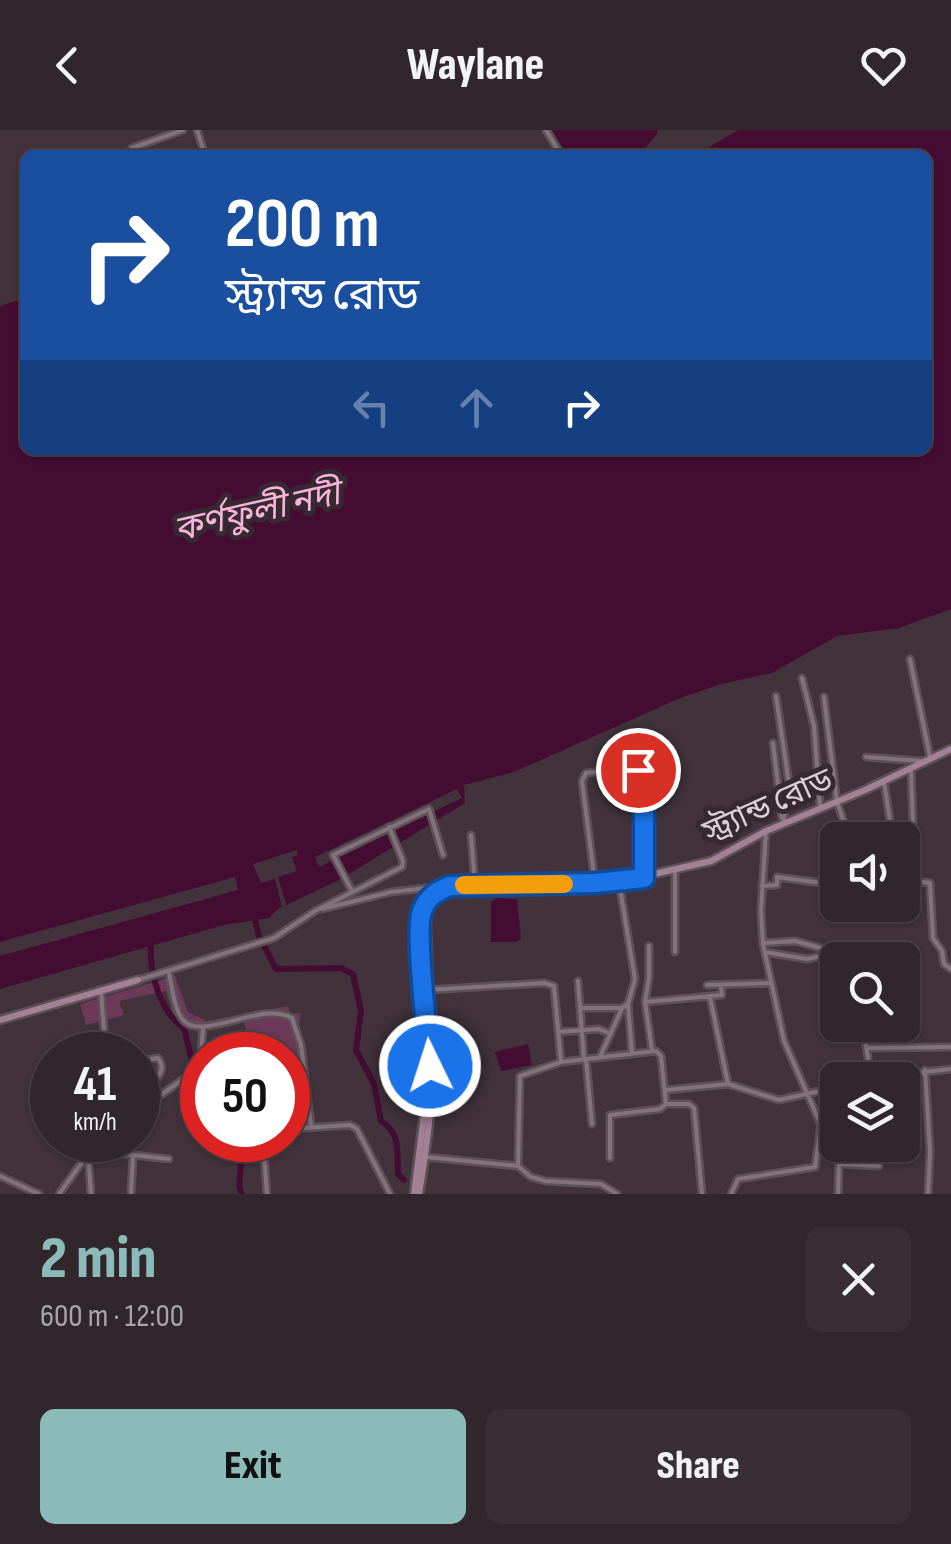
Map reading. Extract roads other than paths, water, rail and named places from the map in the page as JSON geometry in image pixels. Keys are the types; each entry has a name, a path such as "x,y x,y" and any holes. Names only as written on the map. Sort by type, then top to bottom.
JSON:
{"main road":[{"name":"স্ট্র্যান্ড রোড","path":"450,886 619,882 710,861 783,823 884,782 951,749"},
{"path":"406,1194 417,1193 424,1156 430,1066 427,990 419,931 426,904 435,892 450,886"},
{"path":"0,1020 138,980"}],"street":[{"path":"132,150 183,130"},
{"path":"866,757 928,760 910,659"},
{"path":"802,678 814,726 820,808"},
{"path":"776,696 790,784 783,823"},
{"path":"824,696 837,802 844,822"},
{"path":"773,743 783,823"},
{"path":"595,883 582,780 586,773 634,768 640,773 644,878"},
{"path":"911,769 915,881 930,883 933,938 942,951 944,964 951,969"},
{"path":"884,782 890,822"},
{"path":"352,891 333,855 429,809 443,855"},
{"path":"138,980 274,938 314,911 402,867 389,828"},
{"path":"766,831 763,944 770,983 784,1040 820,1120"},
{"path":"470,835 475,885"},
{"path":"674,870 674,952"},
{"path":"762,886 777,885 778,877 820,883"},
{"path":"619,882 635,979 628,1004 632,1053"},
{"path":"314,911 391,892 450,886"},
{"path":"763,944 795,941 820,948"},
{"path":"649,946 650,978 645,1002 652,1050"},
{"path":"765,952 806,959 820,957"},
{"path":"168,973 184,1021 203,1028 277,1012 292,1018 301,1045 311,1126 350,1125 357,1129 390,1194"},
{"path":"578,981 592,1124"},
{"path":"707,985 770,983"},
{"path":"645,1002 722,995 721,984"},
{"path":"427,990 554,986 560,1062"},
{"path":"100,991 104,1032"},
{"path":"710,997 728,1084"},
{"path":"580,1008 622,1008 628,1004"},
{"path":"600,1057 622,1008"},
{"path":"203,1028 203,1032"},
{"path":"558,1032 599,1029 612,1034"},
{"path":"865,1042 868,1062"},
{"path":"866,1048 951,1047"},
{"path":"518,1166 520,1076 560,1062 652,1050 661,1056 666,1104"},
{"path":"158,1058 163,1067 160,1076 138,1096 140,1061 158,1058"},
{"path":"920,1071 951,1069"},
{"path":"925,1070 930,1152 928,1194"},
{"path":"665,1090 728,1084 779,1100 820,1093"},
{"path":"610,1158 610,1116 660,1109 666,1104 689,1104 694,1108 702,1194"},
{"path":"731,1194 738,1179 816,1166 820,1139"},
{"path":"424,1156 518,1166 545,1181 601,1184 617,1194"},
{"path":"160,1158 168,1159"},
{"path":"58,1194 82,1162"},
{"path":"89,1162 91,1194"},
{"path":"131,1194 133,1162"},
{"path":"265,1162 267,1194"},
{"path":"838,1194 838,1165 879,1166"},
{"path":"0,1176 38,1194"}],"water":[{"path":"552,130 658,133 643,150 564,150"},
{"name":"কর্ণফুলী নদী","path":"738,130 951,130 951,609 899,628 837,636 772,673 680,698 514,772 464,785 465,803 339,880 278,909 269,918 224,925 0,989 0,306 20,300 20,455 932,455 932,150 704,150"},
{"path":"497,898 517,899 521,939 516,942 491,942 491,902"},
{"path":"528,1044 532,1065 501,1071 495,1052"}],"waterway":[{"path":"254,916 259,936 276,969 341,968 353,974 361,1011 356,1050 374,1084 381,1121 395,1137 398,1174 404,1180"},
{"path":"151,944 152,967 162,1002 185,1032"},
{"path":"241,1162 242,1194"}]}
